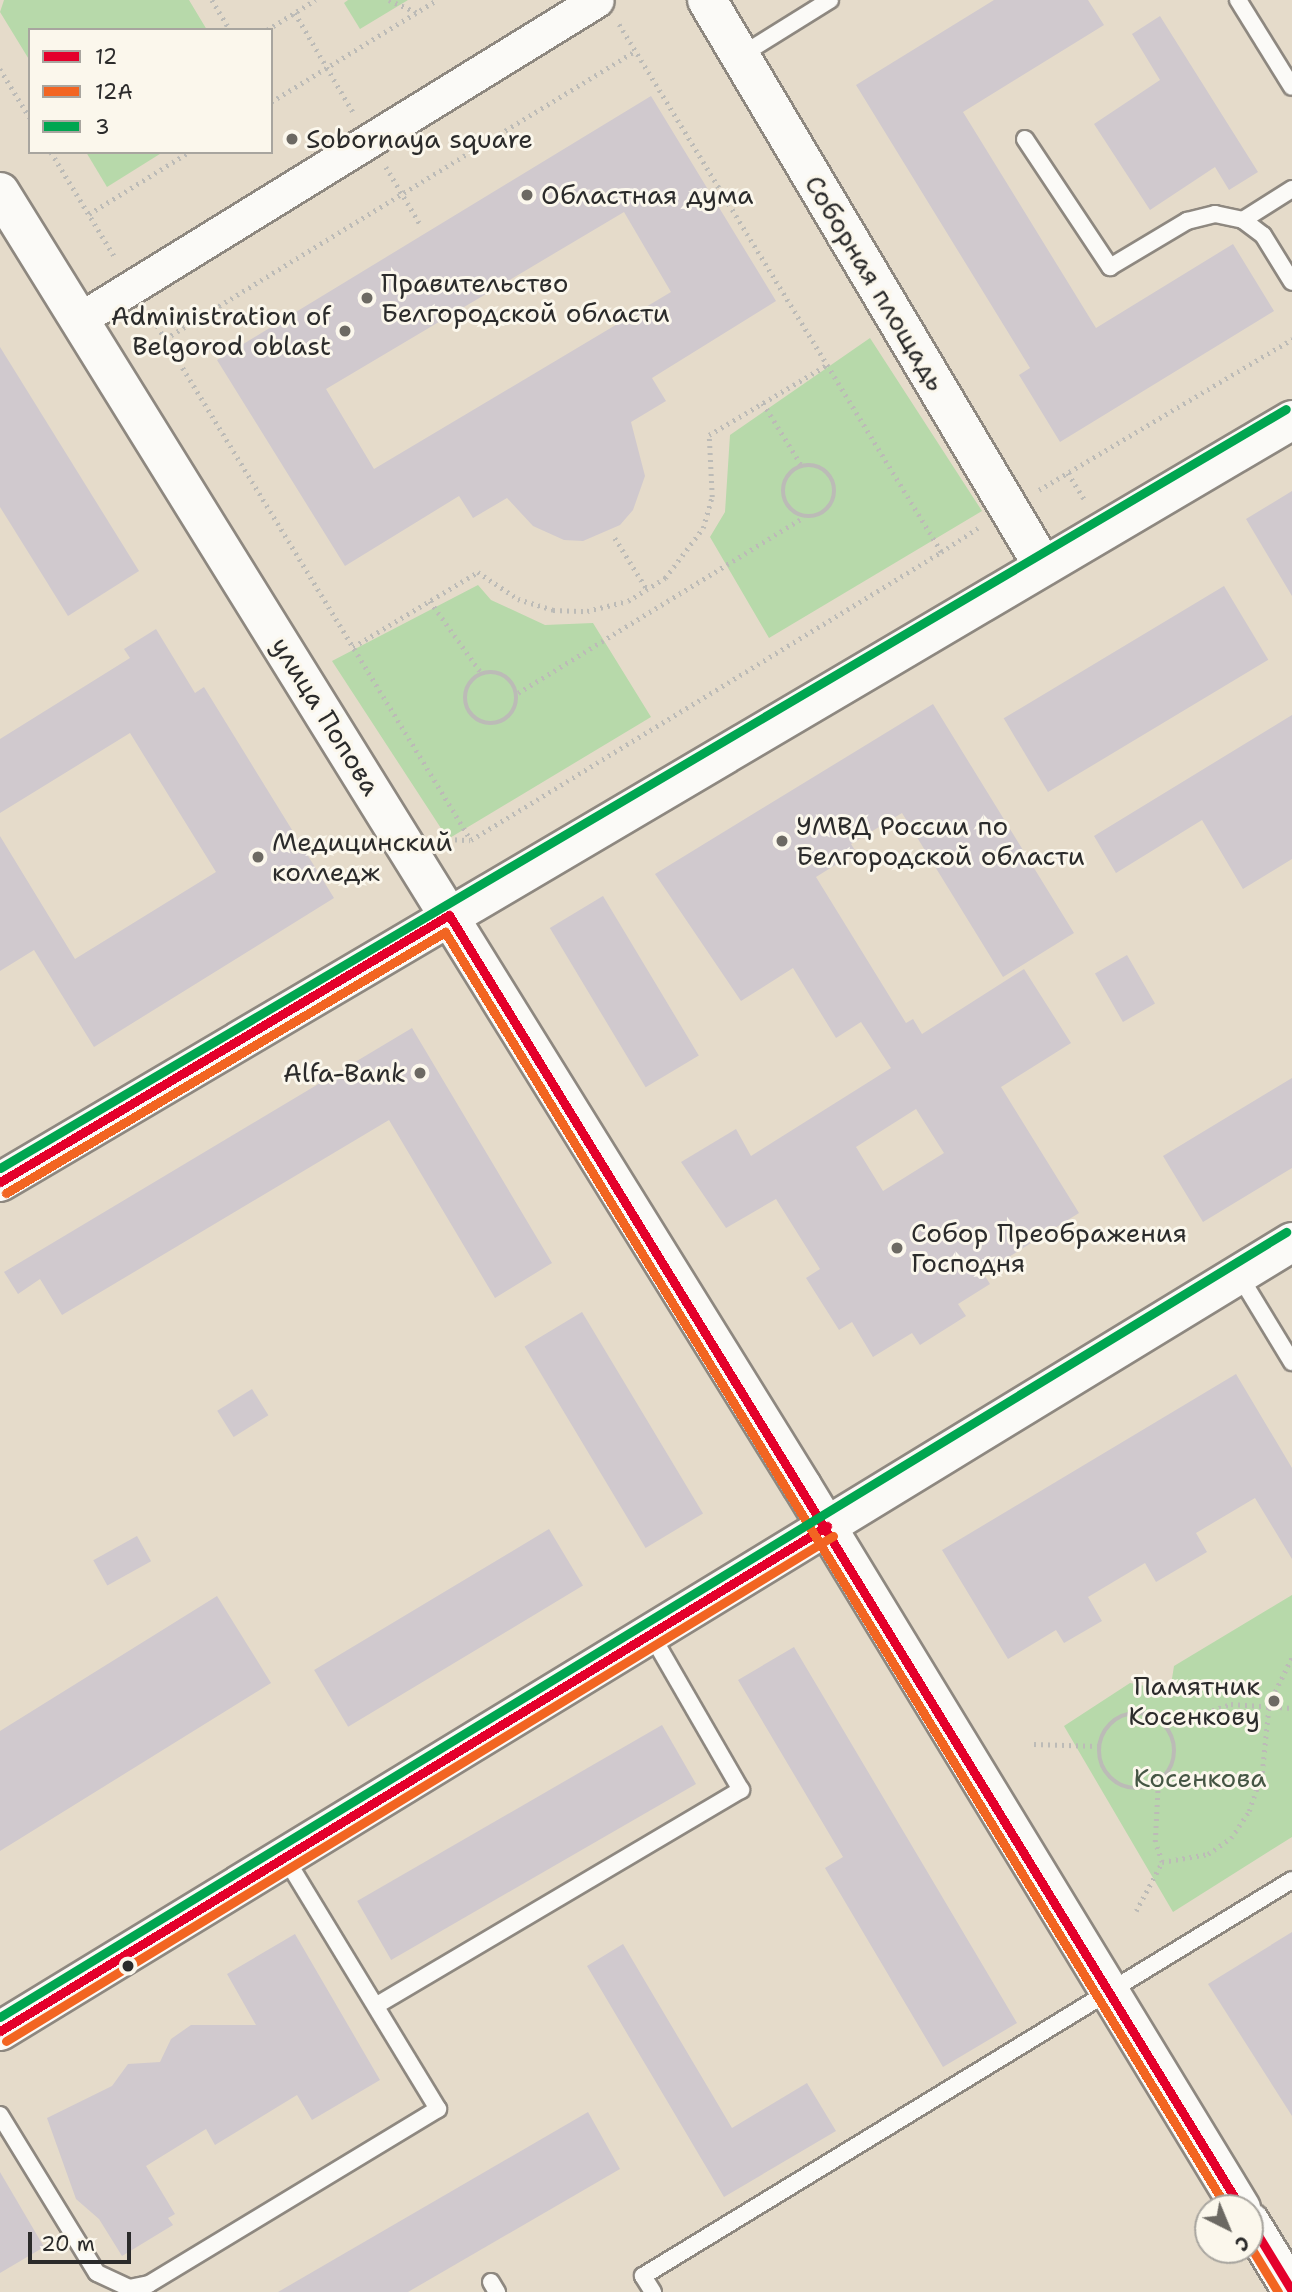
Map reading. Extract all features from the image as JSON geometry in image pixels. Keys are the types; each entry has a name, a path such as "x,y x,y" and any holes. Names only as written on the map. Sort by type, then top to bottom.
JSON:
{"main road":[{"name":"Соборная площадь","path":"707,0 1043,566"},
{"name":"улица Попова","path":"0,192 827,1526 1233,2194"},
{"path":"0,1182 1292,420"},
{"path":"0,2031 1292,1242"},
{"path":"1264,2245 1292,2291"}],"street":[{"path":"80,319 369,139 603,5"}],"lane":[{"path":"740,56 830,0"},
{"path":"1238,0 1292,87"},
{"path":"1025,139 1110,267 1187,221 1215,214 1243,220 1263,235 1292,282"},
{"path":"1243,220 1292,189"},
{"path":"1238,1275 1292,1362"},
{"path":"377,2005 741,1790 651,1634"},
{"path":"0,2115 97,2273 118,2286 149,2284 438,2109 285,1857"},
{"path":"653,2292 643,2276 1292,1880"}],"path":[{"path":"212,0 229,28"},
{"path":"270,28 316,0"},
{"path":"389,0 416,13"},
{"path":"273,101 437,0"},
{"path":"603,5 635,51 941,552"},
{"path":"295,13 420,223"},
{"path":"165,340 635,51"},
{"path":"0,69 28,115"},
{"path":"52,154 471,840"},
{"path":"89,214 186,154"},
{"path":"448,839 471,840 1009,508 1292,339"},
{"path":"353,647 478,572 518,599 553,610 587,611 648,589 665,578 702,527 712,497 709,435 827,365"},
{"path":"763,403 803,466"},
{"path":"518,693 804,517 828,510 835,486 826,470 803,466 787,477 783,493 790,509 804,517"},
{"path":"614,538 648,589"},
{"path":"430,601 482,674 508,678 518,693 515,711 503,722 478,721 467,709 466,692 482,674"},
{"path":"1162,1862 1186,1862 1231,1838 1262,1773 1269,1704 1292,1657"},
{"path":"1167,1726 1231,1704 1269,1704 1292,1708"},
{"path":"1126,1714 1148,1714 1167,1726 1175,1746 1172,1768 1158,1784 1137,1791 1116,1784 1101,1768 1098,1746 1107,1726 1126,1714"},
{"path":"1034,1744 1098,1746"},
{"path":"1136,1911 1162,1862 1155,1842 1158,1784"}],"green space":[{"path":"4,0 189,0 206,28 28,28 28,58 0,12"},
{"path":"348,0 408,0 360,29 344,3"},
{"path":"87,154 160,154 107,187"},
{"path":"870,338 982,511 769,638 710,537 725,512 730,435"},
{"path":"478,585 491,600 545,625 593,623 651,717 448,839 332,661"},
{"name":"Косенкова","path":"1292,1595 1292,1837 1173,1912 1064,1726 1130,1683 1170,1691 1174,1666"}],"building":[{"path":"994,0 1088,0 1104,25 963,112 1096,328 1233,244 1274,311 1060,442 1019,375 1030,368 856,85"},
{"path":"1160,16 1258,172 1229,190 1215,167 1150,210 1094,124 1160,80 1132,34"},
{"name":"Administration of Belgorod oblast","path":"651,96 776,301 652,378 666,401 631,422 645,476 633,510 620,525 583,541 564,540 533,526 507,498 473,518 459,496 345,566 217,360","holes":["624,212 671,292 374,469 326,389"]},
{"path":"0,347 139,571 68,616 0,507"},
{"path":"1292,491 1292,596 1246,519"},
{"path":"1224,586 1268,660 1048,792 1004,718"},
{"name":"Медицинский колледж","path":"156,629 195,693 204,687 334,898 94,1047 34,950 0,971 0,836 75,959 216,872 130,733 0,813 0,739 130,658 124,649"},
{"path":"933,704 1074,933 1003,977 902,813 851,844 856,852 816,877 906,1023 913,1019 922,1034 1024,969 1071,1043 1001,1087 1079,1213 983,1273 990,1284 958,1304 966,1316 920,1345 912,1333 873,1357 852,1322 839,1330 806,1278 820,1269 776,1199 726,1228 681,1162 736,1129 751,1156 891,1068 861,1022 836,1038 793,968 741,1001 655,874","holes":["916,1109 944,1153 883,1191 856,1147"]},
{"path":"1292,715 1292,859 1243,889 1202,820 1116,873 1094,836"},
{"path":"603,896 699,1055 646,1087 550,928"},
{"path":"1127,955 1155,1003 1123,1022 1095,973"},
{"path":"412,1028 552,1263 495,1298 389,1120 62,1315 40,1279 18,1294 4,1272"},
{"path":"1292,1078 1292,1168 1203,1222 1163,1156"},
{"path":"582,1312 703,1513 646,1548 525,1347"},
{"path":"1236,1374 1292,1468 1292,1559 1255,1498 1196,1533 1207,1552 1156,1582 1145,1563 1088,1597 1102,1621 1064,1643 1056,1630 1008,1659 942,1550"},
{"path":"252,1389 268,1415 234,1437 217,1411"},
{"path":"549,1529 583,1586 348,1727 314,1670"},
{"path":"137,1536 151,1561 107,1586 93,1560"},
{"path":"217,1596 271,1683 0,1851 0,1731"},
{"path":"794,1647 1017,2023 943,2067 825,1868 843,1857 738,1680"},
{"path":"662,1725 696,1784 391,1960 357,1901"},
{"path":"1292,1932 1292,2116 1208,1984"},
{"path":"295,1934 380,2080 312,2120 297,2095 215,2145 206,2129 146,2166 175,2214 168,2218 173,2225 122,2256 99,2219 76,2199 47,2118 112,2086 128,2064 160,2062 171,2039 191,2025 256,2025 227,1974"},
{"path":"623,1944 732,2128 807,2083 836,2131 724,2197 587,1966"},
{"path":"588,2112 620,2169 408,2292 278,2292"},
{"path":"0,2172 44,2247 0,2273"}],"transit line":[{"name":"3","path":"0,1168 1286,409"},
{"name":"12","path":"0,1182 449,915 1232,2194"},
{"name":"12А","path":"6,1193 445,932 1218,2194"},
{"name":"3","path":"0,2017 1286,1232"},
{"name":"12","path":"0,2031 827,1526"},
{"name":"12А","path":"6,2041 833,1536"},
{"name":"12","path":"1264,2245 1292,2291"},
{"name":"12А","path":"1261,2264 1278,2292"}],"place":[{"name":"Sobornaya square","path":"292,139"},
{"name":"Областная дума","path":"527,195"},
{"name":"Правительство Белгородской области","path":"367,298"},
{"name":"Administration of Belgorod oblast","path":"345,331"},
{"name":"УМВД России по Белгородской области","path":"782,841"},
{"name":"Медицинский колледж","path":"258,857"},
{"name":"Alfa-Bank","path":"420,1073"},
{"name":"Собор Преображения Господня","path":"897,1248"},
{"name":"Памятник Косенкову","path":"1274,1701"}]}
